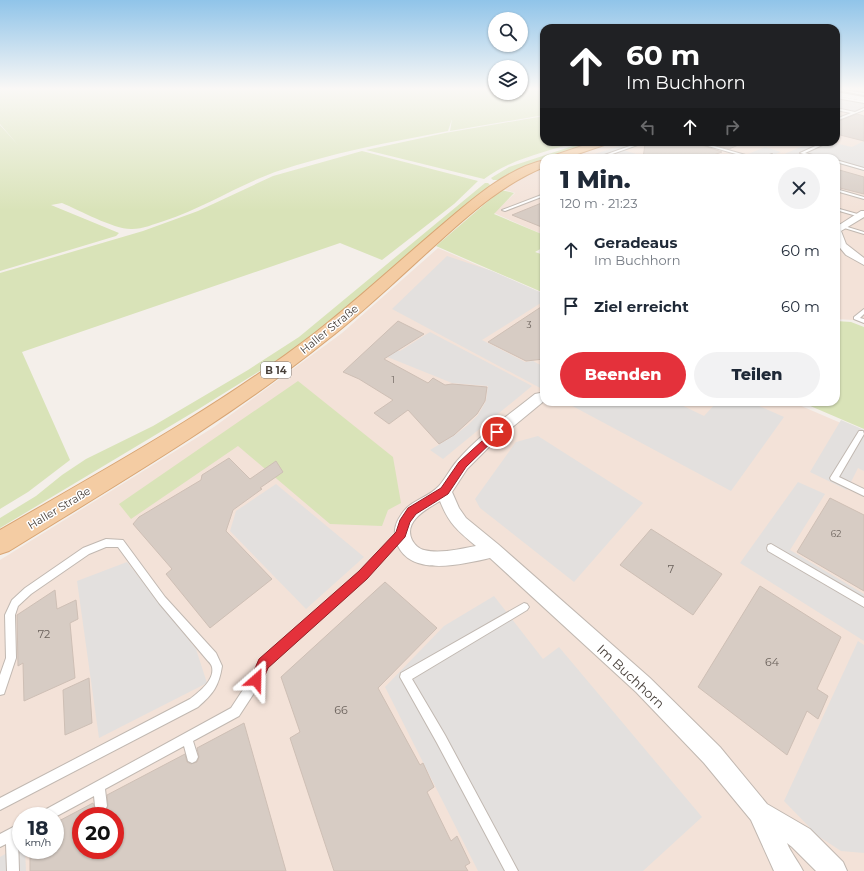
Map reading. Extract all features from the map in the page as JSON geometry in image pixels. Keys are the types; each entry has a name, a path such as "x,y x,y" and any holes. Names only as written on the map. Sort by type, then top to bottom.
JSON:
{"main road":[{"path":"568,154 592,146"},
{"name":"Haller Straße","path":"0,543 180,435 266,378 322,336 470,208 502,184 520,173 540,165"}],"street":[{"path":"840,228 862,214"},
{"path":"840,249 864,262"},
{"path":"493,550 467,556 426,558 416,555 406,545 401,534 405,520 412,511 444,491 462,465 487,440 540,397"},
{"name":"Im Buchhorn","path":"444,491 452,511 460,523 493,550 643,685 712,755 759,812 782,861 790,871"},
{"name":"Im Buchhorn","path":"759,812 800,838 834,871"}],"lane":[{"path":"610,154 632,146"},
{"path":"710,146 740,154"},
{"path":"806,154 802,153 818,146"},
{"path":"840,161 847,158"},
{"path":"840,162 864,168"},
{"path":"840,191 864,198"},
{"path":"504,210 540,196"},
{"path":"840,210 862,214"},
{"path":"843,226 864,233"},
{"path":"863,313 856,318 864,321"},
{"path":"861,433 834,478 864,493"},
{"path":"62,807 235,712 256,680 264,663 363,575 401,534"},
{"path":"0,690 11,658 10,615 15,603 28,591 86,551 106,543 120,543 162,600 212,657 217,666 214,685 194,703 0,804"},
{"path":"771,548 864,603"},
{"path":"512,871 441,739 405,677 524,607"},
{"path":"187,738 192,757"},
{"path":"99,787 101,806"},
{"path":"0,841 12,834"},
{"path":"13,871 14,859"}],"shaded area":[{"path":"840,130 864,130 864,324 854,320 840,319 840,154 575,154 600,146 840,146"},
{"path":"864,141 864,171 840,164 840,154 784,154 803,146 840,146 840,144 852,147"},
{"path":"619,146 634,146 623,150 636,154 594,154"},
{"path":"765,147 781,152 776,154 748,154"},
{"path":"540,167 540,233 494,213 515,193 502,189"},
{"path":"438,248 540,292 540,406 801,406 864,433 864,871 0,871 0,560 214,427 342,333"},
{"path":"447,256 492,271 540,292 540,304 482,340 525,362 533,361 540,365 540,388 392,309"},
{"path":"430,332 532,386 443,459 430,450 455,435 478,415 486,401 488,386 452,383 385,356 396,350 400,351"},
{"path":"572,406 683,406 704,416 713,406 759,406 784,417 731,491"},
{"path":"841,420 864,430 864,471 858,468 847,490 810,472"},
{"path":"538,436 643,503 574,582 480,508 475,499 516,442"},
{"path":"798,482 825,494 790,550 864,594 864,641 740,563"},
{"path":"276,484 364,557 306,609 230,531 236,511"},
{"path":"127,562 196,649 207,683 99,738 77,581"},
{"path":"494,596 543,659 559,647 702,817 643,871 478,871 385,687 444,626"},
{"path":"858,641 864,645 864,853 841,851 818,836 784,801"},
{"path":"12,850 12,859 25,859 26,871 0,871 0,857"}],"green space":[{"path":"0,130 4,130 18,145 5,130 448,130 448,131 361,148 296,165 247,184 178,216 140,228 132,229 116,226 62,203 51,205 119,233 116,236 0,271"},
{"path":"465,130 540,130 540,146 564,146 517,161 494,172 484,179 366,150"},
{"path":"573,146 582,146 557,154 549,154"},
{"path":"362,151 478,181 454,204 382,260 340,243 22,352 70,460 28,492 0,509 0,273 143,231 198,211 273,176"},
{"path":"540,157 540,160 498,180 493,180 491,178 509,167"},
{"path":"485,183 488,183 491,186 303,344 197,410 0,528 0,518 36,496 62,475 86,459 153,426 248,370 299,337"},
{"path":"501,190 514,193 494,214 540,233 540,249 535,252 540,254 540,291 436,246"},
{"path":"840,321 851,322 864,327 864,429 810,406 840,406"},
{"path":"298,381 393,457 401,503 388,510 382,526 330,524 238,446 131,519 119,504"}],"building":[{"path":"840,130 864,130 864,141 840,135"},
{"path":"645,146 705,146 722,152 716,154 644,154"},
{"path":"719,146 736,146 729,149"},
{"path":"840,170 864,177 864,194 840,188"},
{"path":"540,204 540,226 512,215"},
{"path":"540,308 540,359 526,361 488,342"},
{"path":"398,321 424,334 384,359 428,383 433,378 445,385 452,384 487,387 485,401 477,414 454,435 439,444 408,410 389,424 374,413 393,400 359,379 343,372"},
{"path":"229,458 250,479 276,461 283,472 233,510 226,531 272,579 210,628 166,574 172,569 133,524 139,517 201,480 202,475"},
{"path":"830,498 864,515 864,591 797,552"},
{"path":"651,529 722,574 693,615 620,565"},
{"path":"385,582 437,628 378,688 420,765 423,763 434,787 427,792 451,841 457,836 470,863 465,866 468,871 334,871 290,738 300,732 281,677"},
{"path":"760,586 841,637 817,689 828,696 818,719 807,711 787,755 698,687"},
{"path":"55,590 57,609 76,600 78,619 70,623 75,678 24,701 23,663 18,666 17,615"},
{"path":"89,678 92,723 65,735 63,690"},
{"path":"244,723 286,871 30,871 30,859 64,859 64,818 72,814 72,859 124,859 124,807 108,807 107,795 185,754 187,762 191,764 197,762 199,757 197,748"},
{"path":"93,803 94,807 85,807"}],"route":[{"path":"256,680 264,663 363,575 401,534 405,520 412,511 444,491 462,465 497,432"}]}
